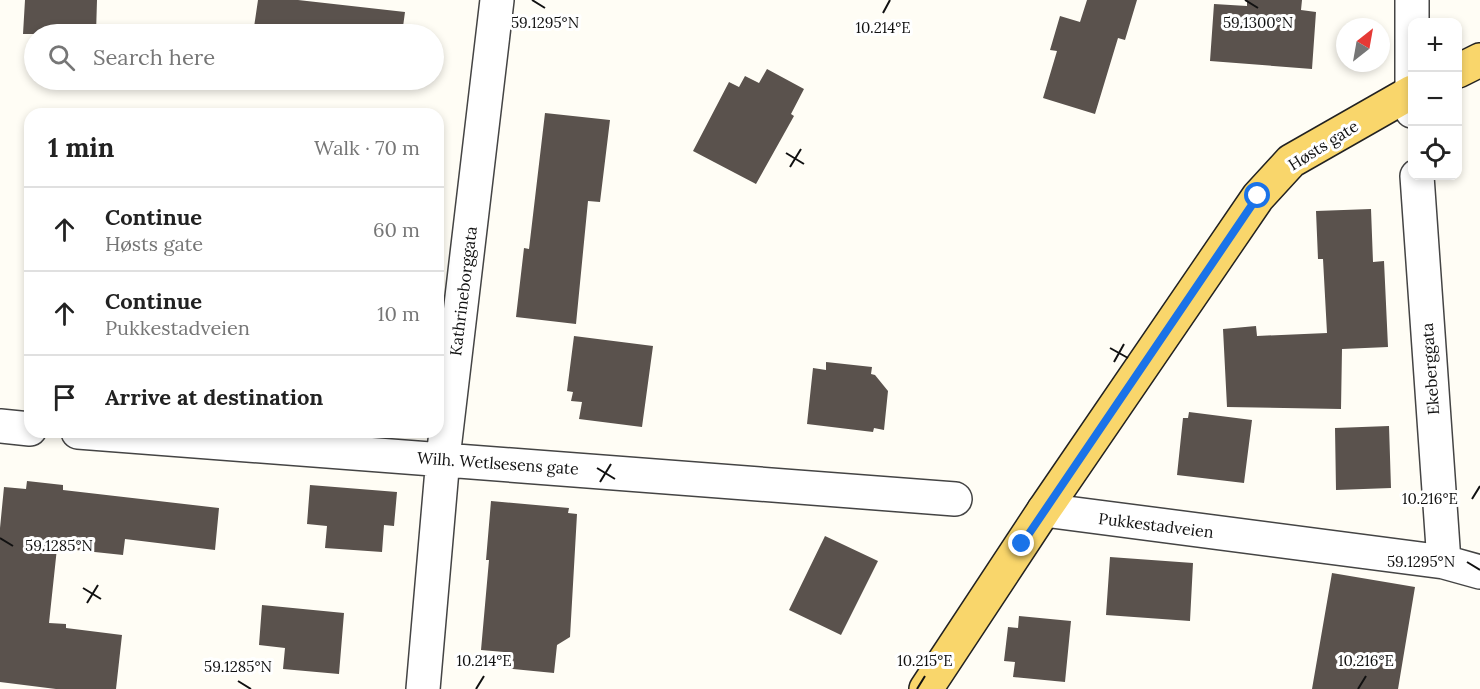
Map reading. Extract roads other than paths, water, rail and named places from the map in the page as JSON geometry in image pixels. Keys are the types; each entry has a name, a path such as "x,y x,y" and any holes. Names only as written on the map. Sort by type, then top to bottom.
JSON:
{"main road":[{"path":"1462,69 1480,60"},
{"name":"Høsts gate","path":"1044,510 1258,196 1292,161 1408,101"},
{"path":"926,689 1044,510"}],"street":[{"name":"Kathrineborggata","path":"423,689 443,458 497,0"},
{"path":"1412,0 1412,72"},
{"name":"Ekeberggata","path":"1417,180 1444,562"},
{"path":"0,426 24,428"},
{"name":"Wilh. Wetlsesens gate","path":"162,438 955,499"},
{"name":"Pukkestadveien","path":"1044,510 1444,562 1480,572"}]}
